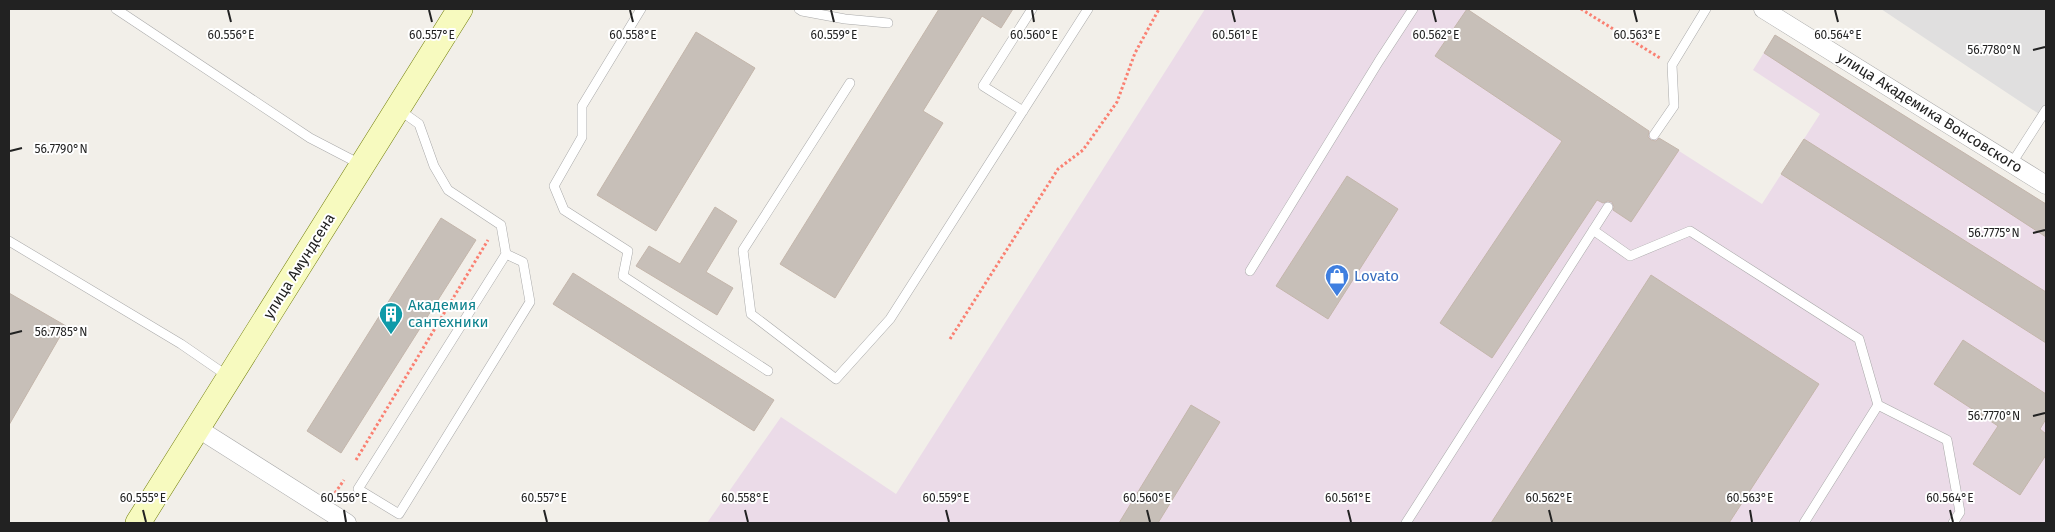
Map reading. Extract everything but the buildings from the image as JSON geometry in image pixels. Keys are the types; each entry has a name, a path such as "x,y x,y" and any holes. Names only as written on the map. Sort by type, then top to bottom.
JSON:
{"main road":[{"name":"улица Амундсена","path":"138,523 460,9"}],"street":[{"name":"улица Академика Вонсовского","path":"1762,9 2046,185"},
{"path":"198,428 344,522"}],"lane":[{"path":"116,9 310,138 362,164"},
{"path":"641,9 582,106 582,137 554,186 564,210 628,251 623,276 768,371"},
{"path":"799,9 845,19 888,23"},
{"path":"1023,111 983,86 1032,9"},
{"path":"850,83 743,250 751,314 836,379 890,319 1088,9"},
{"path":"1250,271 1378,61 1412,9"},
{"path":"1654,135 1674,106 1672,65 1706,9"},
{"path":"397,108 419,124 434,166 448,190 501,225 506,254 358,489 399,514 530,302 523,262 506,254"},
{"path":"2012,163 2046,110"},
{"path":"1406,523 1608,207"},
{"path":"1593,230 1630,256 1690,231 1859,339 1878,405 1947,440 1960,512 1953,523"},
{"path":"9,241 181,344 229,377"},
{"path":"1804,523 1878,405"}],"path":[{"path":"950,339 1058,169 1083,150 1118,102 1134,53 1159,9"},
{"path":"1581,9 1672,65"},
{"path":"352,467 488,240"},
{"path":"330,494 337,492 347,475"}],"shaded area":[{"path":"1205,9 1467,9 1654,135 1762,204 1820,114 1753,70 1775,35 2046,204 2046,523 707,523 781,417 896,494"},
{"path":"1881,9 2046,9 2046,119 2042,116"}],"place":[{"name":"Lovato","path":"1337,297"},
{"name":"Академия сантехники","path":"391,335"}]}
